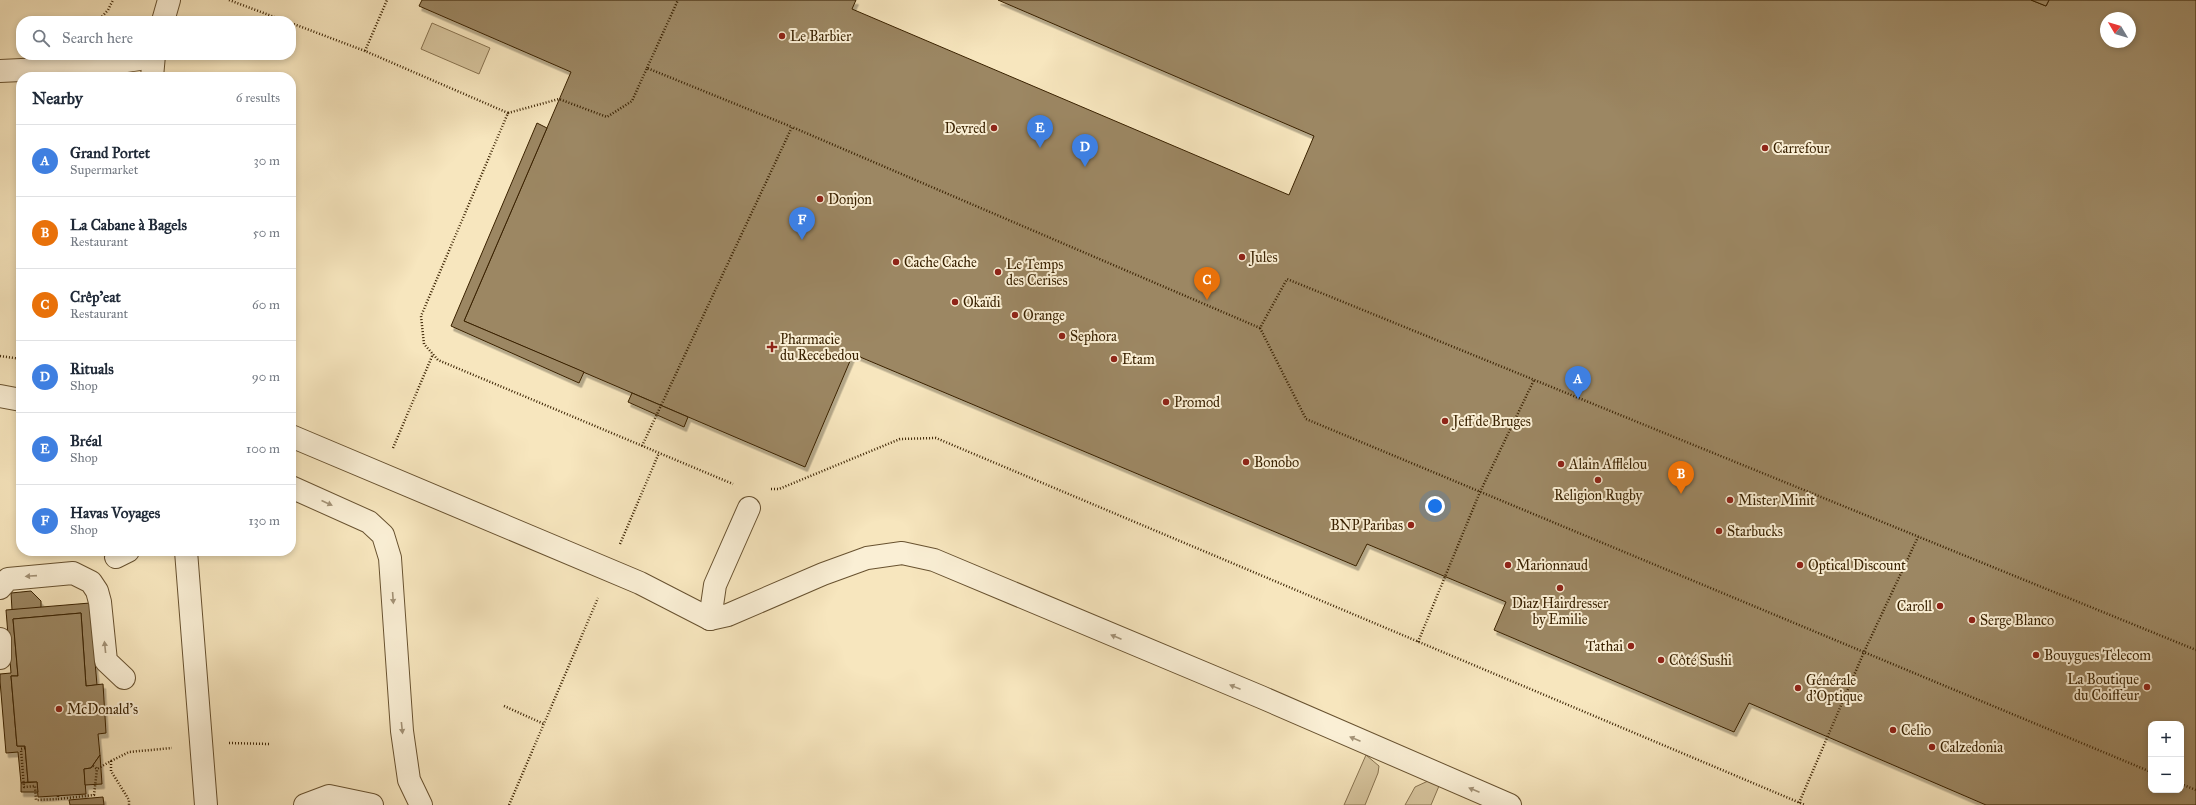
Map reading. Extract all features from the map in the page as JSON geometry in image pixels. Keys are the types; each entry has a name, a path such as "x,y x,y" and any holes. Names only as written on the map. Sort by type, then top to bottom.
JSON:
{"street":[{"path":"164,16 169,0"},
{"path":"0,71 153,63"},
{"path":"0,396 16,399"},
{"path":"296,438 640,583 710,619 728,615 824,574 867,558 902,553 934,560 1510,805"},
{"path":"296,489 369,522 383,535 390,558 402,731 409,780 420,805"},
{"path":"710,619 715,585 749,508"},
{"path":"186,556 206,805"},
{"path":"0,588 8,578 73,573 91,582 97,591 100,602 106,661 124,678"},
{"path":"0,639 0,658"},
{"path":"305,805 329,796 372,805"}],"path":[{"path":"103,16 114,0"},
{"path":"229,0 272,16"},
{"path":"365,50 387,0"},
{"path":"296,25 365,50 508,113 559,99 607,117 632,101 678,0"},
{"path":"647,68 792,127 1260,328 1306,418 2148,771"},
{"path":"508,113 421,316 424,344 438,360 739,486"},
{"path":"642,446 792,127"},
{"path":"1260,328 1287,279 2196,650"},
{"path":"392,450 433,354"},
{"path":"0,356 16,358"},
{"path":"1418,642 1480,492 1534,380"},
{"path":"766,489 779,489 900,438 936,438 1805,805"},
{"path":"619,547 659,453"},
{"path":"1799,803 1864,652 1918,537"},
{"path":"509,805 600,592"},
{"path":"504,706 544,724"},
{"path":"226,742 269,744"},
{"path":"26,748 21,748 24,787 35,786 36,800 94,795 97,769"},
{"path":"97,769 129,752 173,748"},
{"path":"111,761 111,771 129,800 130,805"},
{"path":"93,766 97,769"},
{"path":"2184,785 2196,790"}],"shaded area":[{"path":"432,23 490,48 479,74 421,49"},
{"path":"1366,755 1379,766 1378,773 1365,805 1344,805"},
{"path":"1428,781 1439,786 1431,805 1405,805 1415,787"}],"building":[{"path":"422,0 856,0 852,9 1289,195 1314,136 998,0 2031,0 2046,6 2049,0 2196,0 2196,805 1986,805 1749,703 1734,732 1494,630 1506,602 1367,544 1356,566 853,354 805,467 464,321 571,72 419,6"},
{"path":"2031,0 2049,0 2046,6"},
{"path":"537,123 547,128 464,321 584,372 579,383 451,326"},
{"path":"632,393 688,417 684,427 628,402"},
{"path":"31,591 41,601 41,608 12,610 11,593"},
{"path":"90,603 97,685 86,686 81,613 13,619 18,676 11,676 17,746 25,746 28,782 21,783 18,752 6,753 0,674 11,673 6,610"},
{"name":"McDonald's","path":"81,613 86,686 103,684 106,733 98,734 100,755 91,768 84,769 86,794 38,797 37,782 28,782 25,746 17,746 11,676 18,676 13,619"},
{"path":"100,755 102,784 85,785 84,769 91,768"},
{"path":"37,782 38,792 21,792 21,783"},
{"path":"103,797 104,805 70,805 69,800"}],"place":[{"name":"Le Barbier","path":"782,36"},
{"name":"Devred","path":"994,128"},
{"name":"Bréal","path":"1040,148"},
{"name":"Carrefour","path":"1765,148"},
{"name":"Rituals","path":"1085,167"},
{"name":"Donjon","path":"820,199"},
{"name":"Havas Voyages","path":"802,240"},
{"name":"Jules","path":"1242,257"},
{"name":"Cache Cache","path":"896,262"},
{"name":"Le Temps des Cerises","path":"998,272"},
{"name":"Crêp'eat","path":"1207,300"},
{"name":"Okaïdi","path":"955,302"},
{"name":"Orange","path":"1015,315"},
{"name":"Sephora","path":"1062,336"},
{"name":"Pharmacie du Recebedou","path":"772,347"},
{"name":"Etam","path":"1114,359"},
{"name":"Grand Portet","path":"1578,399"},
{"name":"Promod","path":"1166,402"},
{"name":"Jeff de Bruges","path":"1445,421"},
{"name":"Bonobo","path":"1246,462"},
{"name":"Alain Afflelou","path":"1561,464"},
{"name":"Religion Rugby","path":"1598,480"},
{"name":"La Cabane à Bagels","path":"1681,494"},
{"name":"Mister Minit","path":"1730,500"},
{"name":"BNP Paribas","path":"1411,525"},
{"name":"Starbucks","path":"1719,531"},
{"name":"Marionnaud","path":"1508,565"},
{"name":"Optical Discount","path":"1800,565"},
{"name":"Diaz Hairdresser by Emilie","path":"1560,588"},
{"name":"Caroll","path":"1940,606"},
{"name":"Serge Blanco","path":"1972,620"},
{"name":"Tathai","path":"1631,646"},
{"name":"Bouygues Telecom","path":"2036,655"},
{"name":"Côté Sushi","path":"1661,660"},
{"name":"La Boutique du Coiffeur","path":"2147,687"},
{"name":"Générale d'Optique","path":"1798,688"},
{"name":"McDonald's","path":"59,709"},
{"name":"Celio","path":"1893,730"},
{"name":"Calzedonia","path":"1932,747"}]}
